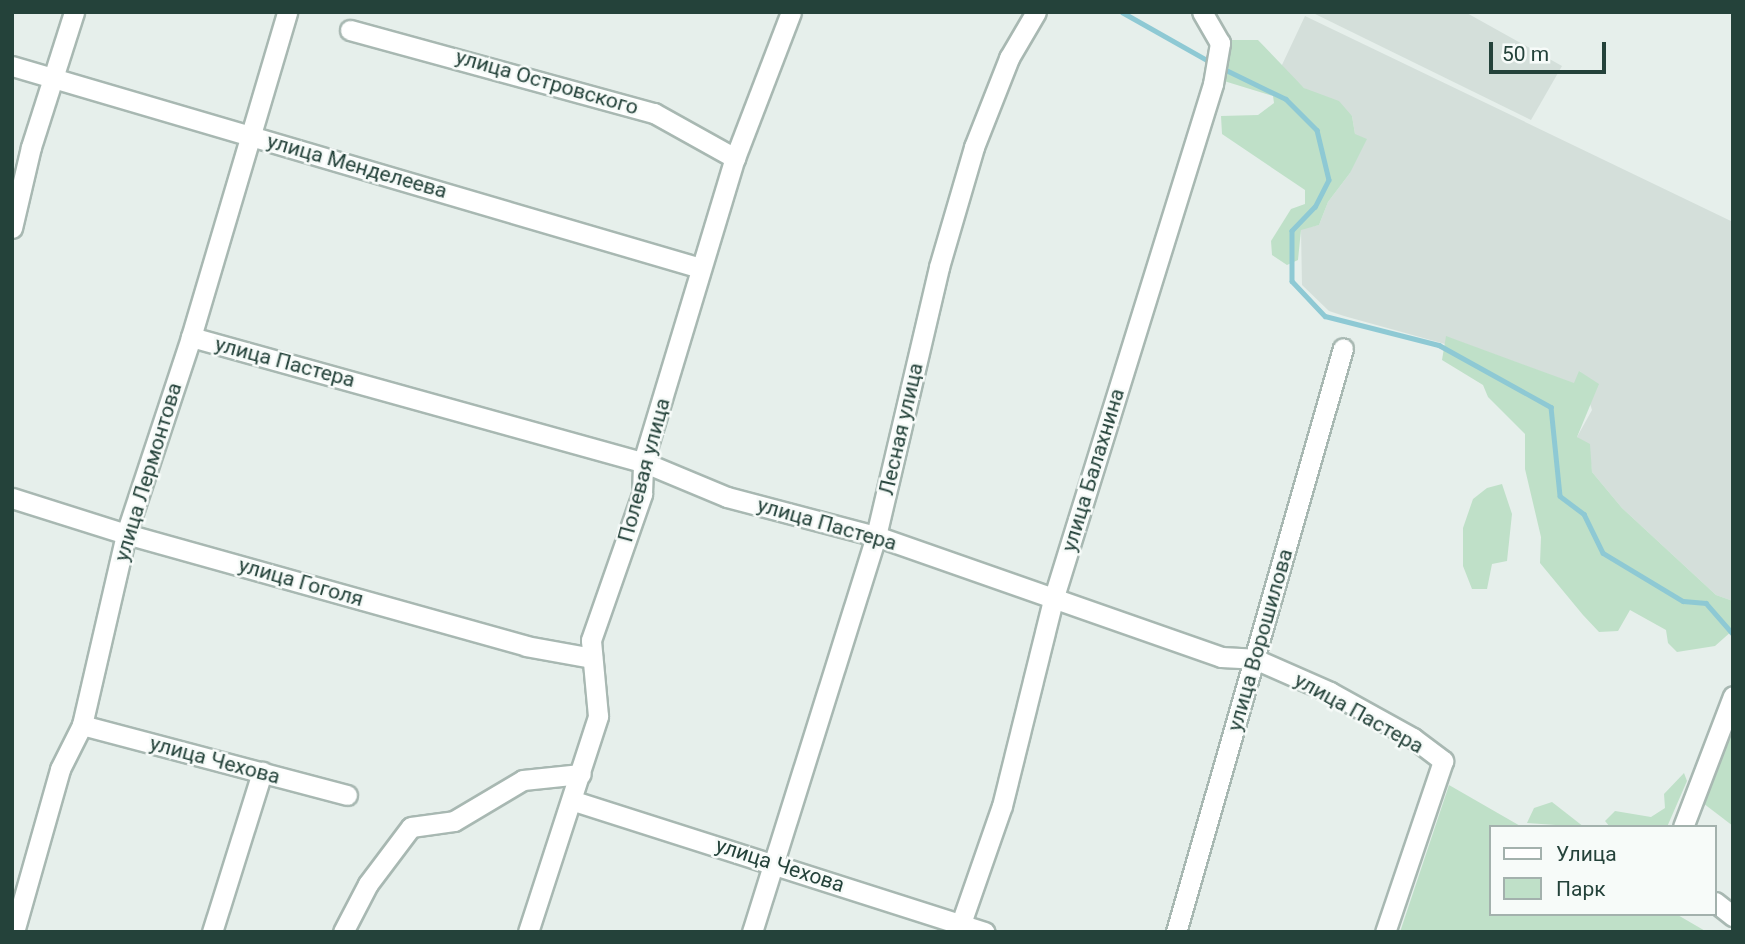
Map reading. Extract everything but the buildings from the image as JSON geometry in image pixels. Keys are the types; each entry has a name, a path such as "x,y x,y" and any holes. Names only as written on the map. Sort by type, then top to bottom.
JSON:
{"street":[{"path":"12,229 31,147 74,12"},
{"name":"улица Лермонтова","path":"14,932 60,769 82,725 126,534 191,337 287,12"},
{"name":"Полевая улица","path":"528,932 573,801 598,716 591,640 642,494 643,462 735,158 791,12"},
{"name":"Лесная улица","path":"752,932 876,536 939,267 974,147 1009,58 1037,12"},
{"name":"улица Балахнина","path":"960,927 1002,807 1053,600 1213,84 1220,43 1202,12"},
{"name":"улица Островского","path":"350,30 654,113 735,158"},
{"name":"улица Менделеева","path":"12,66 52,80 251,135 700,268"},
{"name":"улица Пастера","path":"191,337 643,462 727,496 876,536 1221,657 1255,659 1330,692 1413,738 1443,761 1385,932"},
{"name":"улица Ворошилова","path":"1176,932 1343,348"},
{"name":"улица Гоголя","path":"12,498 126,534 526,646 592,658"},
{"path":"1684,825 1733,696"},
{"name":"улица Чехова","path":"82,725 347,795"},
{"path":"212,932 261,772"},
{"path":"342,932 368,884 411,827 454,821 523,780 581,774"},
{"name":"улица Чехова","path":"573,801 774,862 960,927 985,932"},
{"path":"1717,904 1733,916"}],"shaded area":[{"path":"1311,12 1465,12 1562,66 1531,120"},
{"path":"1305,16 1733,222 1733,601 1716,595 1622,508 1592,472 1589,447 1577,437 1592,410 1580,371 1575,384 1447,337 1445,344 1344,316 1329,311 1302,285 1301,229 1319,225 1328,202 1350,173 1355,134 1352,116 1304,88 1281,67"}],"green space":[{"path":"1232,40 1258,40 1304,88 1339,101 1352,116 1355,134 1367,139 1350,173 1328,202 1319,225 1301,230 1298,260 1287,265 1272,255 1271,241 1291,209 1305,204 1305,190 1222,134 1221,116 1258,115 1274,103 1273,96 1224,81"},
{"path":"1446,336 1574,383 1579,371 1599,384 1577,437 1590,444 1592,472 1622,508 1716,595 1733,601 1733,630 1715,646 1677,652 1668,643 1666,630 1630,610 1618,631 1599,632 1540,563 1541,537 1525,469 1525,434 1488,397 1483,385 1442,360"},
{"path":"1502,484 1512,514 1507,561 1492,564 1487,589 1472,589 1463,566 1463,528 1473,499 1487,488"},
{"path":"1733,722 1733,826 1699,800"},
{"path":"1684,773 1687,781 1668,825 1608,825 1605,821 1615,811 1651,817 1665,808 1664,794"},
{"path":"1449,785 1519,825 1490,825 1490,916 1679,916 1707,932 1400,932"},
{"path":"1552,802 1581,825 1527,823 1534,808"}],"waterway":[{"path":"1122,12 1212,63"},
{"path":"1220,67 1286,99 1317,130 1329,180 1315,207 1292,231 1292,281 1325,316 1439,345 1551,407 1560,496 1584,514 1603,553 1683,601 1706,603 1733,634"}]}
